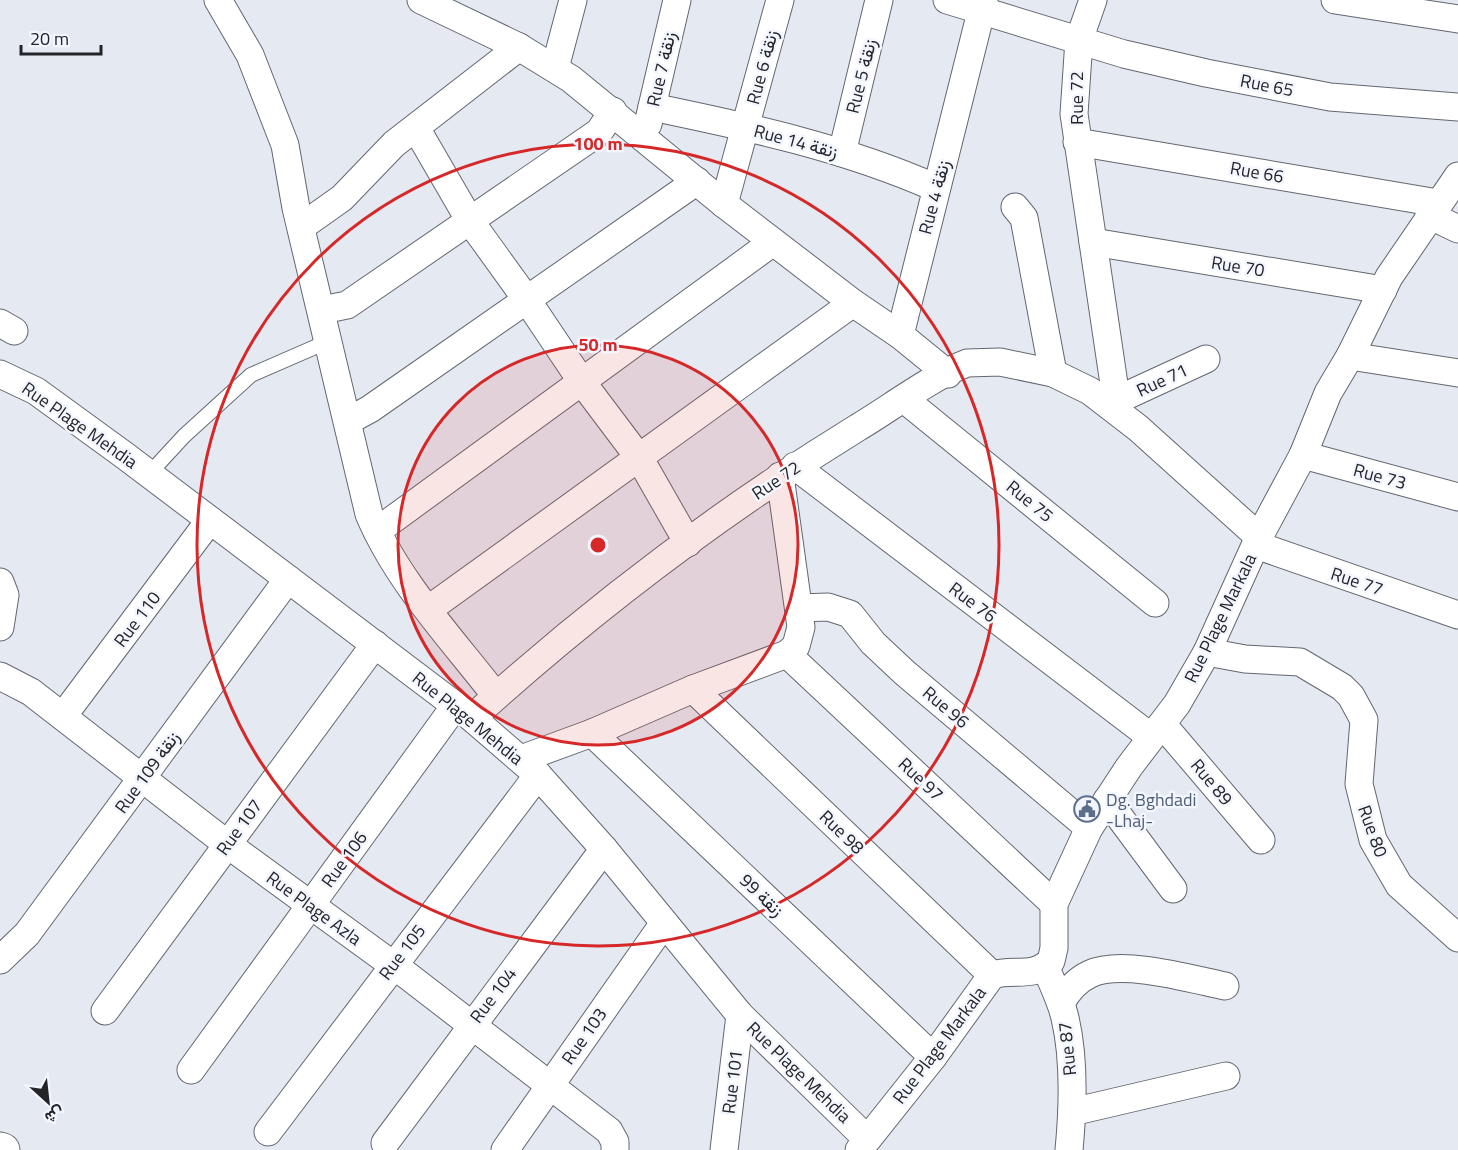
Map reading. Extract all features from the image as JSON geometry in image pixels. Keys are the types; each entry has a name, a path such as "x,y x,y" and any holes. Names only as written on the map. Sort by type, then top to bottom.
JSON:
{"street":[{"path":"218,0 250,56 280,128 362,491 376,531 429,609 496,696"},
{"path":"421,0 460,9 555,68 613,111 724,204 853,303 900,335 948,374"},
{"path":"555,68 573,0"},
{"name":"Rue 7 زنقة","path":"645,137 677,0"},
{"name":"Rue 6 زنقة","path":"724,204 780,0"},
{"name":"Rue 5 زنقة","path":"842,153 879,0"},
{"name":"Rue 65","path":"947,0 983,6 1079,40 1160,63 1330,97 1458,107"},
{"name":"Rue 72","path":"1093,0 1079,40 1074,93 1077,141 1118,406"},
{"path":"1335,0 1458,19"},
{"name":"Rue 4 زنقة","path":"900,335 983,6"},
{"path":"302,227 342,198 394,144 519,47"},
{"name":"Rue 14 زنقة","path":"652,107 746,128 886,165 936,188"},
{"path":"322,309 347,305 599,132 613,111"},
{"path":"416,128 470,221 582,382 640,459 688,543"},
{"name":"Rue 66","path":"1077,141 1433,209 1458,228"},
{"name":"Rue Plage Markala","path":"863,1144 933,1057 992,975 1004,972 1026,974 1045,966 1054,953 1054,903 1089,828 1157,731 1208,652 1257,541 1303,455 1328,393 1350,356 1383,290 1433,209 1458,176"},
{"path":"348,421 370,409 698,181"},
{"path":"1015,207 1024,218 1053,373"},
{"path":"376,531 773,242"},
{"name":"Rue 70","path":"1093,242 1383,290"},
{"path":"429,609 640,459 853,303"},
{"path":"1350,356 1458,373"},
{"name":"Rue 71","path":"1118,406 1206,359"},
{"name":"Rue 72","path":"463,712 496,696 688,543 788,471 967,363 988,361 1053,373 1118,406 1257,541"},
{"name":"Rue Plage Mehdia","path":"0,374 21,382 43,396 149,474 375,644 530,767 604,849 740,1015 863,1144"},
{"name":"Rue 75","path":"904,399 1155,603"},
{"name":"Rue 73","path":"1303,455 1458,497"},
{"path":"530,767 592,734 693,689 795,649 800,635 799,608 788,471"},
{"name":"Rue 76","path":"788,471 1157,731"},
{"name":"Rue 110","path":"63,716 210,520"},
{"name":"Rue 77","path":"1257,541 1458,615"},
{"name":"Rue 109 زنقة","path":"0,960 27,934 288,579"},
{"path":"0,582 5,595 0,627"},
{"name":"Rue 96","path":"799,608 828,607 850,614 873,643 905,673 1089,828"},
{"name":"Rue 107","path":"105,1011 375,644"},
{"name":"Rue 80","path":"1208,652 1245,659 1300,662 1342,687 1352,698 1364,720 1359,784 1373,840 1399,885 1458,938"},
{"name":"Rue 97","path":"787,654 1054,903"},
{"name":"Rue Plage Azla","path":"0,676 31,692 227,844 392,965 609,1131 615,1142 615,1150"},
{"name":"Rue 98","path":"693,689 992,975"},
{"name":"Rue 106","path":"191,1070 310,905 463,712"},
{"name":"Rue 89","path":"1157,731 1261,840"},
{"name":"زنقة 99","path":"592,734 933,1057"},
{"name":"Rue 105","path":"268,1132 392,965 530,767"},
{"path":"1107,800 1173,889"},
{"name":"Rue 104","path":"385,1143 470,1025 604,849"},
{"name":"Rue 103","path":"505,1150 664,924"},
{"name":"Rue 87","path":"1045,966 1061,1003 1068,1033 1072,1137"},
{"path":"1061,1003 1076,982 1092,973 1107,969 1157,973 1224,986"},
{"name":"Rue 101","path":"724,1150 740,1015"},
{"path":"1072,1137 1226,1076"}],"lane":[{"path":"149,474 184,436 251,375 329,340"}],"place":[{"name":"Dg. Bghdadi -Lhaj-","path":"1087,809"}]}
